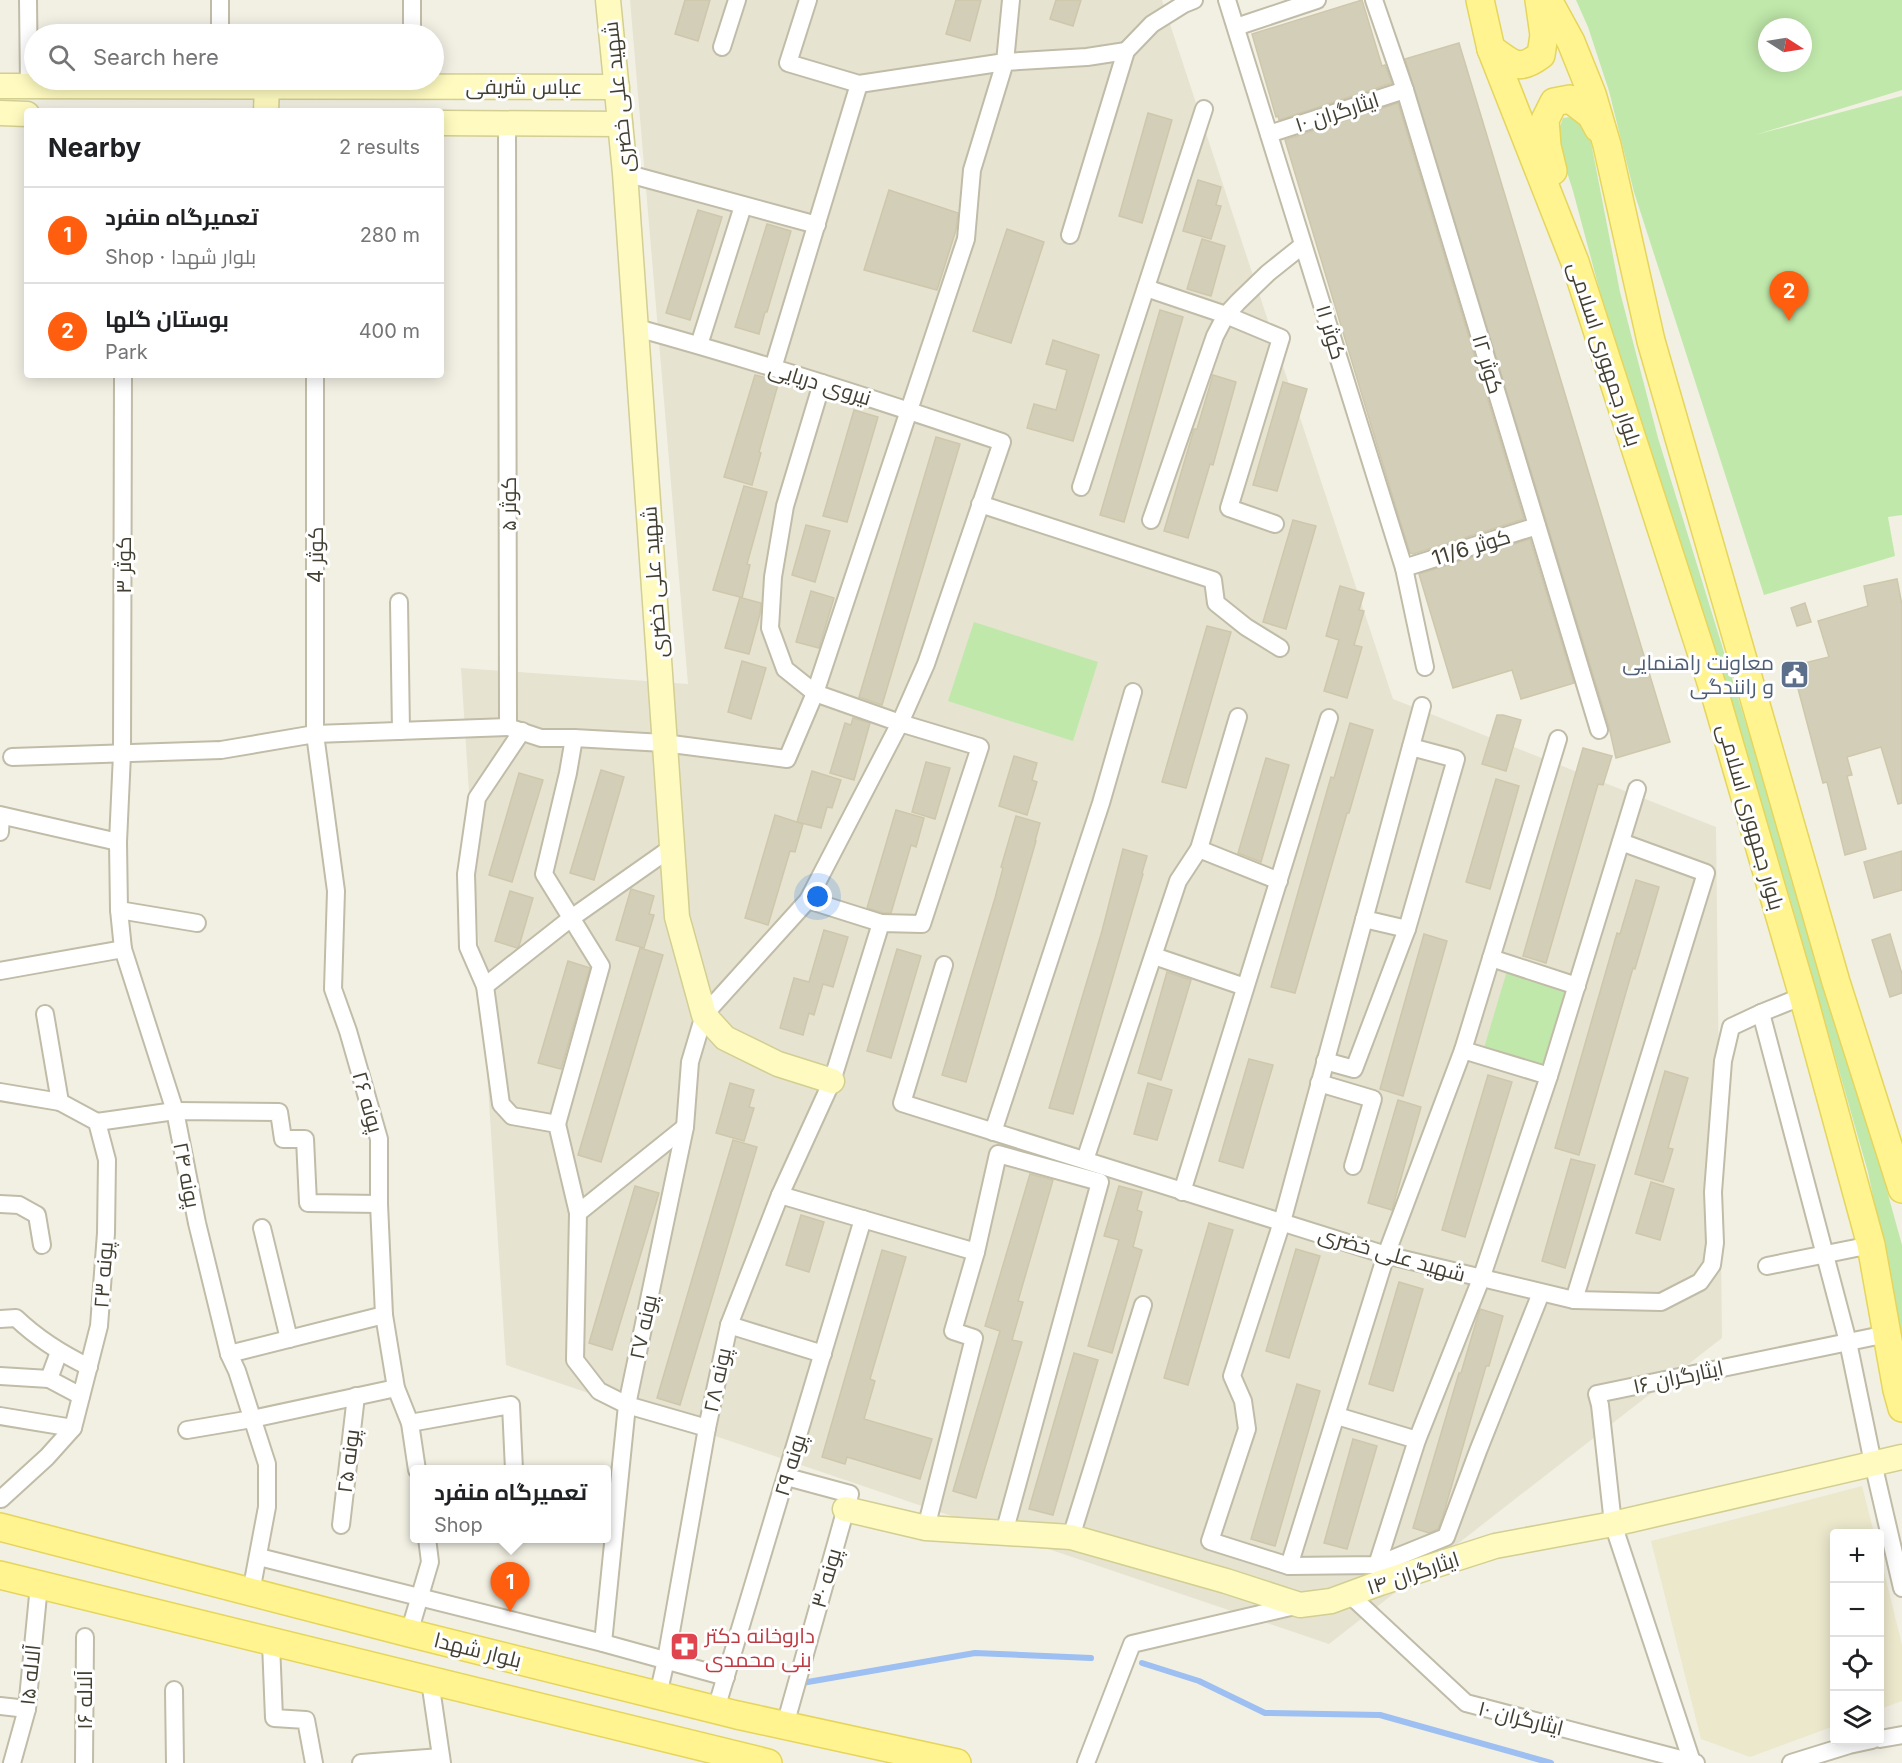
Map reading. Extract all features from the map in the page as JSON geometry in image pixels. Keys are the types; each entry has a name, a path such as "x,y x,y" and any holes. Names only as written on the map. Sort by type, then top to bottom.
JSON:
{"main road":[{"name":"بلوار جمهوری اسلامی","path":"1480,0 1491,49 1575,262 1717,701 1803,996 1871,1245 1900,1397"},
{"path":"1491,49 1516,65 1528,64 1541,55 1544,35 1539,0"},
{"name":"بلوار جمهوری اسلامی","path":"1556,8 1592,94 1607,145 1654,352 1833,970 1902,1189"},
{"path":"1575,262 1546,146 1545,120 1554,102 1570,99 1591,115 1607,145"},
{"name":"بلوار شهدا","path":"0,1527 716,1710 957,1763"},
{"name":"بلوار شهدا","path":"0,1575 729,1757 768,1763"}],"street":[{"path":"28,0 28,24"},
{"path":"220,0 220,24"},
{"path":"412,0 412,24"},
{"name":"شهید علی خضری","path":"608,0 637,328 677,917 704,1015 724,1038 778,1064 832,1081"},
{"path":"722,47 736,0"},
{"path":"808,0 788,63 859,84 1005,62 1087,57 1126,51"},
{"path":"12,757 221,750 315,734 515,729 541,738 664,743 787,759 815,693 966,239 972,170 1005,62 1011,0"},
{"path":"1070,235 1126,51 1152,24 1194,0"},
{"name":"کوثر ۱۱","path":"1227,0 1404,568 1425,667"},
{"path":"1236,27 1317,0"},
{"name":"کوثر ۱۲","path":"1374,0 1405,90 1599,730"},
{"name":"عباس شریفی","path":"444,83 617,87"},
{"path":"772,368 859,84"},
{"name":"عباس شریفی","path":"0,86 24,86"},
{"path":"266,108 267,90"},
{"name":"ایثارگران ۱۰","path":"1269,134 1405,90"},
{"path":"1081,487 1204,109"},
{"path":"0,113 24,114"},
{"name":"عباس شریفی","path":"444,123 620,124"},
{"name":"کوثر ۵","path":"507,124 515,729"},
{"path":"625,173 817,225"},
{"path":"699,345 743,206"},
{"path":"1151,520 1215,336 1226,315 1268,273 1304,245"},
{"path":"1146,288 1226,315 1281,338 1230,508 1275,524"},
{"name":"نیروی دریایی","path":"637,328 822,383 1002,442 980,504"},
{"name":"کوثر ۳","path":"122,754 123,378"},
{"name":"کوثر 4","path":"315,378 315,734"},
{"path":"808,900 881,923 922,924 980,747 900,723 815,693 785,669 770,628 773,577 785,506 822,383"},
{"path":"704,1015 808,900 900,723 926,664 980,504 1213,580 1216,603 1246,627 1280,648"},
{"name":"کوثر 11/6","path":"1404,568 1537,526"},
{"path":"399,602 400,731"},
{"path":"993,1132 1101,803 1133,692"},
{"path":"1422,706 1282,1221 1232,1376 1243,1401 1247,1429 1210,1541 1289,1566 1377,1565 1446,1537 1541,1293"},
{"path":"1085,1160 1178,881 1199,849 1238,717"},
{"path":"1182,1192 1329,718"},
{"path":"515,729 477,798 466,874 468,947 485,986 501,1104 512,1116 557,1124"},
{"name":"پونه ۲۶","path":"315,734 336,891 333,989 348,1031 379,1139 379,1204 384,1315 396,1388 410,1423 416,1465"},
{"path":"574,738 544,874 601,966 557,1124 578,1213 575,1360 599,1391 627,1405 706,1428"},
{"path":"1289,1566 1386,1256 1462,1050 1558,740"},
{"path":"1326,1061 1354,1069 1407,929 1456,759 1411,747"},
{"name":"پونه ۲۴","path":"122,754 118,842 119,910 123,949 175,1111 197,1223 229,1354 237,1371 267,1464 267,1507 251,1592"},
{"path":"1377,1565 1417,1440 1480,1279 1549,1076 1637,789"},
{"path":"0,832 0,815 118,842"},
{"path":"1574,1300 1706,873 1621,843"},
{"path":"485,986 570,919 671,848"},
{"path":"1199,849 1279,880"},
{"path":"119,910 197,923"},
{"path":"1364,919 1407,929"},
{"name":"پونه ۲۸","path":"657,1695 666,1660 706,1428 729,1325 780,1195 832,1081 881,923"},
{"path":"0,971 123,949"},
{"path":"1154,956 1245,987"},
{"path":"1491,958 1577,986"},
{"name":"شهید علی خضری","path":"944,965 902,1103 1182,1192 1282,1221 1386,1256 1574,1300 1661,1302 1700,1282 1712,1265 1713,1192 1723,1061 1731,1027 1803,996"},
{"path":"1761,1013 1848,1342 1902,1588"},
{"path":"45,1014 60,1102"},
{"name":"پونه ۲۷","path":"611,1511 613,1478 627,1405 685,1127 690,1062 704,1015"},
{"path":"1462,1050 1549,1076"},
{"path":"1320,1083 1373,1100 1353,1166"},
{"path":"0,1092 60,1102 97,1122 175,1111 279,1112 283,1139 305,1140 308,1203 379,1204"},
{"name":"پونه ۲۳","path":"0,1499 47,1457 73,1428 99,1326 106,1233 107,1160 97,1122"},
{"path":"578,1213 685,1127"},
{"path":"926,1528 974,1338 953,1331 976,1252 998,1154 1100,1182 1004,1533"},
{"path":"780,1195 976,1252"},
{"path":"0,1204 19,1205 37,1215 42,1245"},
{"name":"پونه ۲۹","path":"716,1710 863,1219"},
{"path":"262,1228 289,1339"},
{"path":"1767,1266 1871,1245"},
{"path":"1071,1537 1143,1305"},
{"path":"229,1354 384,1315"},
{"path":"0,1319 16,1318 27,1329 59,1352 88,1367"},
{"path":"729,1325 823,1354"},
{"name":"ایثارگران ۱۶","path":"1613,1524 1597,1394 1887,1334"},
{"path":"49,1379 59,1352"},
{"path":"0,1376 49,1379 81,1396"},
{"path":"187,1430 252,1419 396,1388"},
{"name":"پونه ۲۵","path":"340,1525 356,1396"},
{"path":"410,1423 511,1405 514,1465"},
{"path":"0,1416 73,1428"},
{"path":"1337,1416 1417,1440"},
{"name":"ایثارگران ۱۴","path":"845,1509 926,1528 1071,1537 1226,1581 1300,1605 1331,1601 1495,1546 1613,1524 1902,1457"},
{"path":"787,1477 850,1494 845,1509"},
{"name":"پونه ۳۰","path":"785,1725 845,1509"},
{"path":"1613,1524 1694,1762"},
{"path":"409,1633 430,1562 428,1543"},
{"name":"پونه ۲۷","path":"603,1643 609,1543"},
{"path":"258,1557 420,1596 726,1677"},
{"name":"آلاله ۱۵","path":"12,1763 27,1709 39,1585"},
{"name":"ایثارگران ۱۰","path":"1349,1594 1466,1703 1694,1762"},
{"path":"1086,1763 1132,1644 1300,1605"},
{"name":"آلاله ۱۶","path":"84,1763 85,1637"},
{"path":"271,1643 274,1718 306,1720 314,1763"},
{"path":"361,1763 442,1760 430,1681"},
{"path":"174,1690 175,1763"},
{"path":"0,1706 27,1709"},
{"path":"1884,1738 1902,1735"},
{"path":"1791,1763 1849,1745"}],"shaded area":[{"path":"630,0 1162,0 1393,699 1716,827 1722,1338 1329,1644 506,1365 461,668 688,684"},
{"path":"1862,1486 1873,1529 1830,1529 1830,1727 1750,1757 1701,1739 1651,1541"},
{"path":"1884,1571 1902,1645 1902,1701 1884,1708"}],"green space":[{"path":"1576,0 1902,0 1902,90 1755,135 1902,96 1902,515 1888,517 1895,556 1764,595 1634,192 1609,91 1588,27"},
{"path":"1578,116 1589,132 1620,292 1658,438 1812,938 1902,1245 1902,1357 1897,1313 1868,1172 1789,895 1611,333 1573,191 1556,138 1563,118"},
{"path":"974,622 1098,662 1073,741 948,701"},
{"path":"1507,971 1566,989 1543,1066 1484,1048"}],"building":[{"path":"685,0 710,0 698,41 675,34"},
{"path":"956,0 981,0 970,41 946,34"},
{"path":"1056,0 1081,0 1073,26 1050,19"},
{"path":"1362,0 1382,66 1385,65 1392,83 1279,120 1278,116 1276,117 1252,34"},
{"path":"1459,43 1670,742 1616,758 1609,727 1405,59"},
{"path":"1398,103 1524,519 1413,554 1410,553 1400,521 1285,140"},
{"path":"1148,113 1172,120 1142,223 1119,216"},
{"path":"1198,180 1221,187 1216,205 1221,206 1211,239 1183,231"},
{"path":"889,190 958,213 956,230 937,290 864,270"},
{"path":"698,210 722,217 690,320 666,313"},
{"path":"767,224 791,231 759,334 735,327"},
{"path":"1007,229 1044,242 1011,343 973,331"},
{"path":"1202,239 1225,246 1211,296 1187,289"},
{"path":"1160,310 1183,317 1124,522 1100,515"},
{"path":"1053,340 1099,355 1073,441 1027,428 1034,404 1056,410 1067,370 1046,364"},
{"path":"755,375 779,381 752,485 724,477"},
{"path":"1213,375 1236,382 1213,465 1210,464 1188,538 1164,531 1194,429 1197,429"},
{"path":"1283,382 1307,389 1277,491 1253,485"},
{"path":"854,410 878,417 847,522 823,516"},
{"path":"936,437 960,444 882,705 859,697"},
{"path":"744,486 767,492 747,564 750,565 742,598 761,603 749,654 725,648 740,597 713,590"},
{"path":"1293,520 1316,526 1286,629 1263,622"},
{"path":"806,525 830,531 815,582 792,575"},
{"path":"1530,539 1574,683 1521,699 1512,670 1453,688 1419,574"},
{"path":"1897,579 1902,605 1902,803 1898,804 1881,747 1847,757 1852,775 1847,776 1866,849 1845,855 1827,782 1823,783 1792,666 1829,657 1818,621 1868,606 1864,586"},
{"path":"1340,586 1364,593 1359,610 1364,611 1354,645 1362,647 1347,698 1324,691 1339,640 1326,636"},
{"path":"811,591 834,598 819,648 796,642"},
{"path":"1805,603 1811,622 1797,626 1791,608"},
{"path":"1207,626 1231,632 1186,788 1162,782"},
{"path":"742,661 766,668 751,719 728,712"},
{"path":"1497,715 1521,720 1506,771 1482,764"},
{"path":"853,718 870,723 854,780 830,773 845,723 851,725"},
{"path":"1350,723 1373,730 1349,813 1347,813 1295,993 1271,987 1331,777 1334,778"},
{"path":"1583,748 1612,756 1603,785 1598,784 1546,963 1523,956"},
{"path":"1014,756 1037,763 1032,780 1037,782 1027,815 999,806"},
{"path":"1266,758 1289,765 1261,862 1238,853"},
{"path":"926,762 950,768 935,819 912,812"},
{"path":"601,770 624,777 594,880 570,873"},
{"path":"812,771 841,780 832,808 827,807 821,828 797,822"},
{"path":"519,773 543,780 512,882 489,875"},
{"path":"1496,779 1519,786 1490,889 1466,882"},
{"path":"896,810 924,818 916,847 911,845 891,913 883,913 867,908"},
{"path":"775,815 803,824 795,852 790,851 768,925 745,918"},
{"path":"1016,816 1040,823 966,1082 942,1075 995,898 1003,868 1001,867"},
{"path":"1123,849 1147,856 1073,1114 1049,1108 1102,931"},
{"path":"1902,851 1902,890 1874,898 1864,862"},
{"path":"1636,880 1659,887 1579,1155 1555,1148 1617,933 1620,934"},
{"path":"631,889 654,896 649,914 654,915 644,948 616,940"},
{"path":"510,891 533,898 517,948 495,941"},
{"path":"824,930 848,937 833,987 823,984 814,1015 809,1013 803,1035 780,1028 794,978 809,982"},
{"path":"1424,934 1447,941 1403,1096 1380,1089"},
{"path":"1890,934 1902,974 1902,993 1890,997 1872,940"},
{"path":"640,948 663,955 601,1162 578,1155"},
{"path":"897,949 921,956 891,1058 867,1051"},
{"path":"568,961 590,968 561,1069 538,1063"},
{"path":"1167,972 1191,980 1161,1080 1138,1073"},
{"path":"1249,1059 1273,1065 1243,1168 1219,1161"},
{"path":"1665,1071 1688,1078 1668,1148 1673,1149 1663,1182 1635,1174"},
{"path":"1488,1075 1512,1082 1465,1237 1442,1230"},
{"path":"730,1083 754,1090 749,1107 754,1108 744,1141 716,1133"},
{"path":"1148,1083 1172,1090 1157,1140 1134,1134"},
{"path":"1398,1100 1421,1107 1392,1210 1368,1203"},
{"path":"733,1140 757,1147 680,1405 657,1398"},
{"path":"1571,1159 1595,1165 1565,1268 1542,1261"},
{"path":"1030,1174 1053,1180 1018,1301 1023,1302 1012,1340 1022,1342 976,1498 953,1491 1000,1331 985,1326"},
{"path":"1651,1182 1674,1189 1660,1240 1636,1233"},
{"path":"635,1186 659,1193 612,1350 589,1343"},
{"path":"1119,1186 1142,1192 1137,1210 1142,1212 1133,1247 1142,1250 1112,1353 1088,1346 1119,1240 1104,1236"},
{"path":"801,1215 824,1222 809,1272 786,1265"},
{"path":"1209,1223 1233,1230 1188,1385 1164,1378"},
{"path":"1296,1249 1320,1256 1289,1358 1266,1351"},
{"path":"882,1250 906,1257 870,1379 875,1381 864,1419 932,1439 920,1479 847,1457 845,1464 822,1457"},
{"path":"1399,1282 1423,1289 1393,1391 1369,1384"},
{"path":"1480,1309 1503,1316 1489,1366 1486,1366 1442,1519 1438,1529 1429,1533 1413,1528"},
{"path":"1074,1353 1098,1360 1053,1515 1029,1509"},
{"path":"1297,1384 1320,1391 1275,1546 1251,1539"},
{"path":"1353,1439 1377,1446 1347,1549 1324,1543"}],"waterway":[{"path":"802,1683 975,1653 1091,1658"},
{"path":"1142,1663 1199,1681 1265,1713 1380,1715 1551,1763"}],"place":[{"name":"بوستان گلها","path":"1789,321"},
{"name":"معاونت راهنمایی و رانندگی","path":"1795,674"},
{"name":"تعمیرگاه منفرد","path":"510,1612"},
{"name":"داروخانه دکتر بنی محمدی","path":"684,1647"}]}
